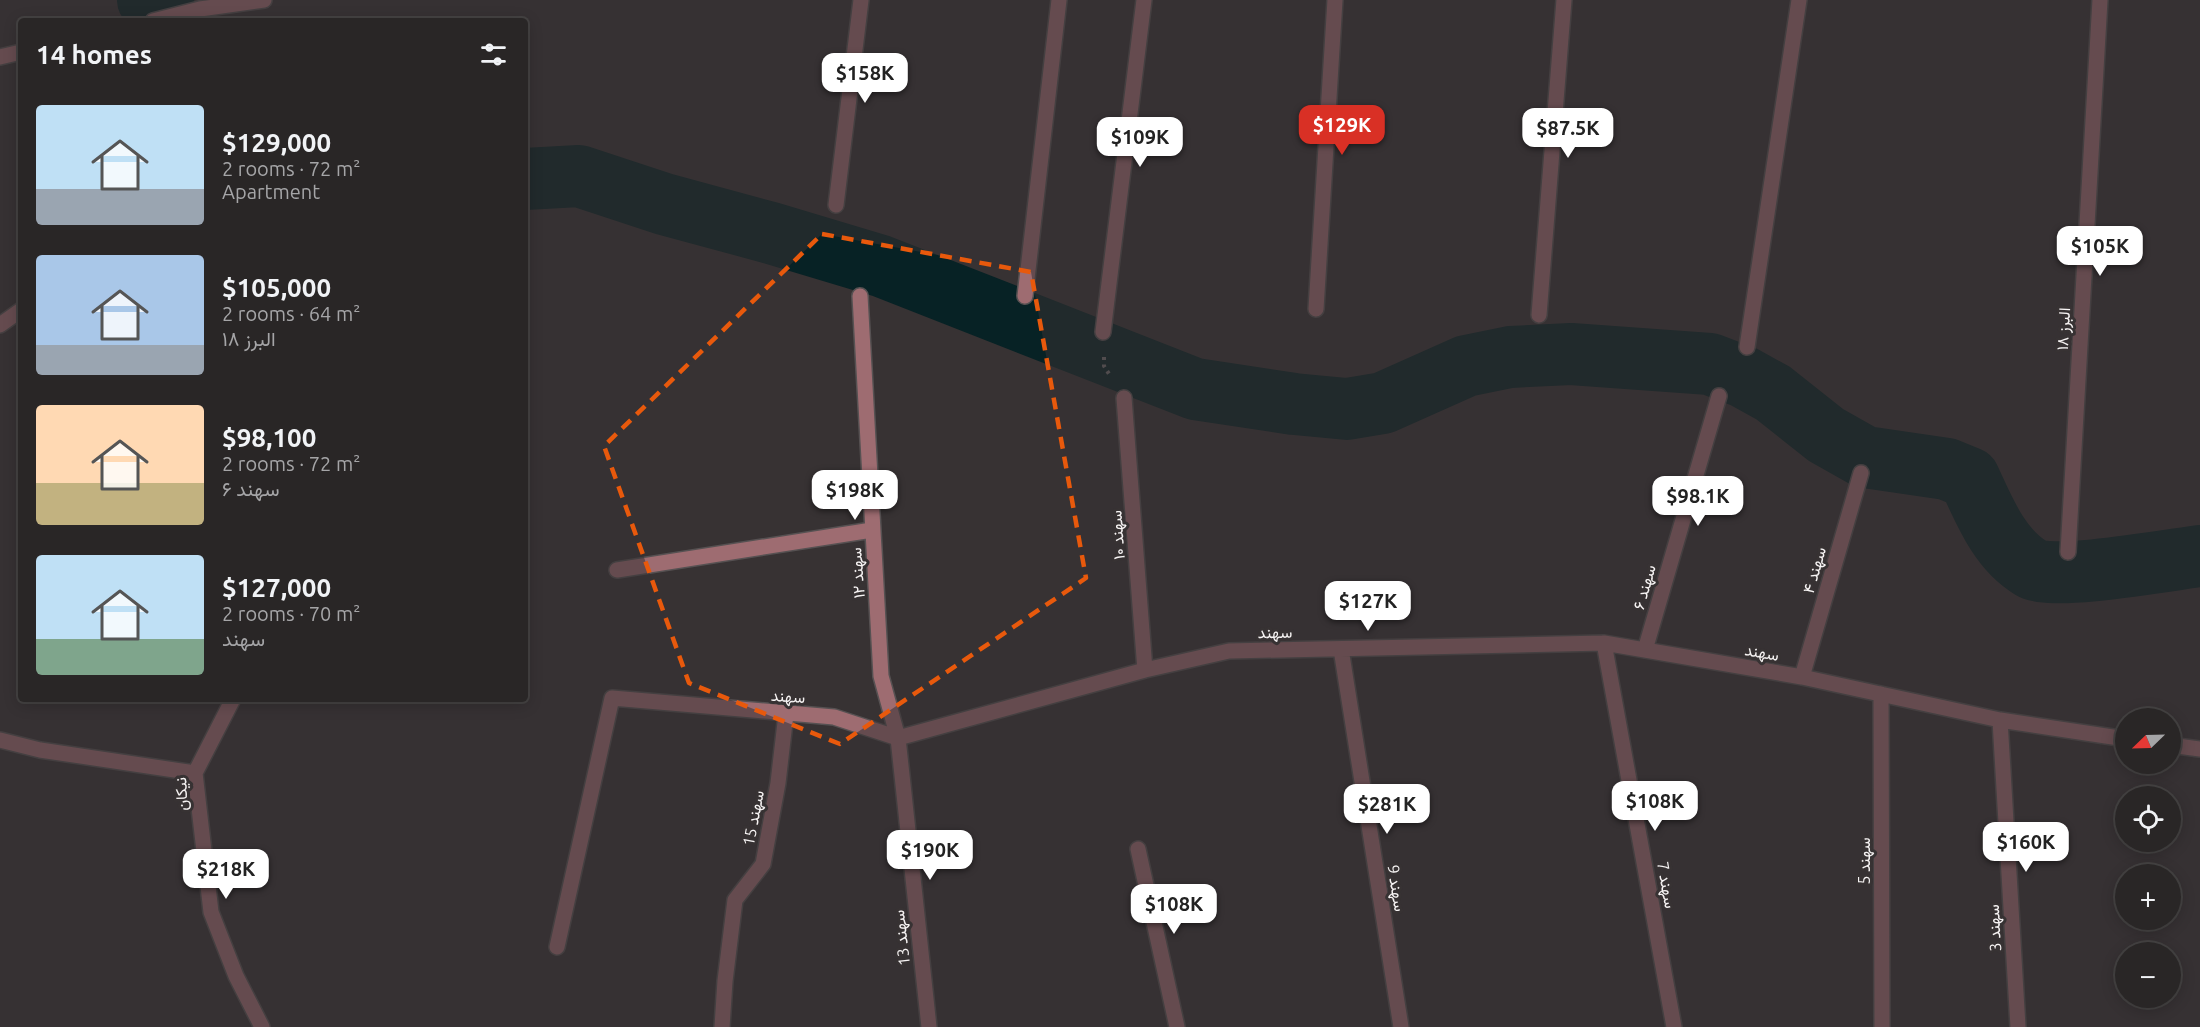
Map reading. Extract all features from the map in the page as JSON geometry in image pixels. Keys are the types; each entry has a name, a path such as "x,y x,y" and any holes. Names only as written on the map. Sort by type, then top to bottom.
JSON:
{"street":[{"path":"165,18 200,9 264,0"},
{"path":"836,205 861,0"},
{"path":"1025,296 1059,0"},
{"path":"1103,332 1144,0"},
{"path":"1316,309 1335,0"},
{"path":"1539,315 1564,0"},
{"path":"1747,347 1799,0"},
{"name":"البرز ۱۸","path":"2068,552 2100,0"},
{"path":"0,57 18,53"},
{"name":"سهند ۱۲","path":"860,296 881,676 898,738"},
{"path":"0,325 18,312"},
{"name":"سهند ۶","path":"1645,650 1719,396"},
{"name":"سهند ۱۰","path":"1124,398 1145,670"},
{"name":"سهند ۴","path":"1803,677 1861,473"},
{"path":"617,570 872,530"},
{"name":"سهند","path":"557,947 612,698 834,717 898,738 1145,670 1229,651 1604,643 1803,677 2000,720 2115,737"},
{"name":"سهند 7","path":"1604,643 1674,1027"},
{"name":"سهند 9","path":"1341,649 1401,1027"},
{"name":"سهند 5","path":"1881,694 1882,1027"},
{"name":"نیکان","path":"231,702 195,773 211,912 236,976 262,1027"},
{"name":"سهند 15","path":"722,1027 724,981 735,900 762,864 778,783 786,714"},
{"name":"سهند 3","path":"2000,720 2018,1027"},
{"name":"سهند 13","path":"898,738 929,1027"},
{"path":"0,740 40,750 195,773"},
{"path":"2181,746 2200,749"},
{"path":"1138,849 1177,1027"}],"highlighted area":[{"path":"822,234 1031,272 1086,578 840,744 689,683 604,446"}],"waterway":[{"path":"148,0 168,18"},
{"path":"528,179 579,176 664,204 881,266 1195,389 1294,404 1347,409 1383,403 1466,366 1510,357 1571,354 1710,364 1744,377 1773,393 1826,435 1865,457 1947,469 1969,478 2001,540 2031,568 2043,571 2086,571 2200,556"}]}
